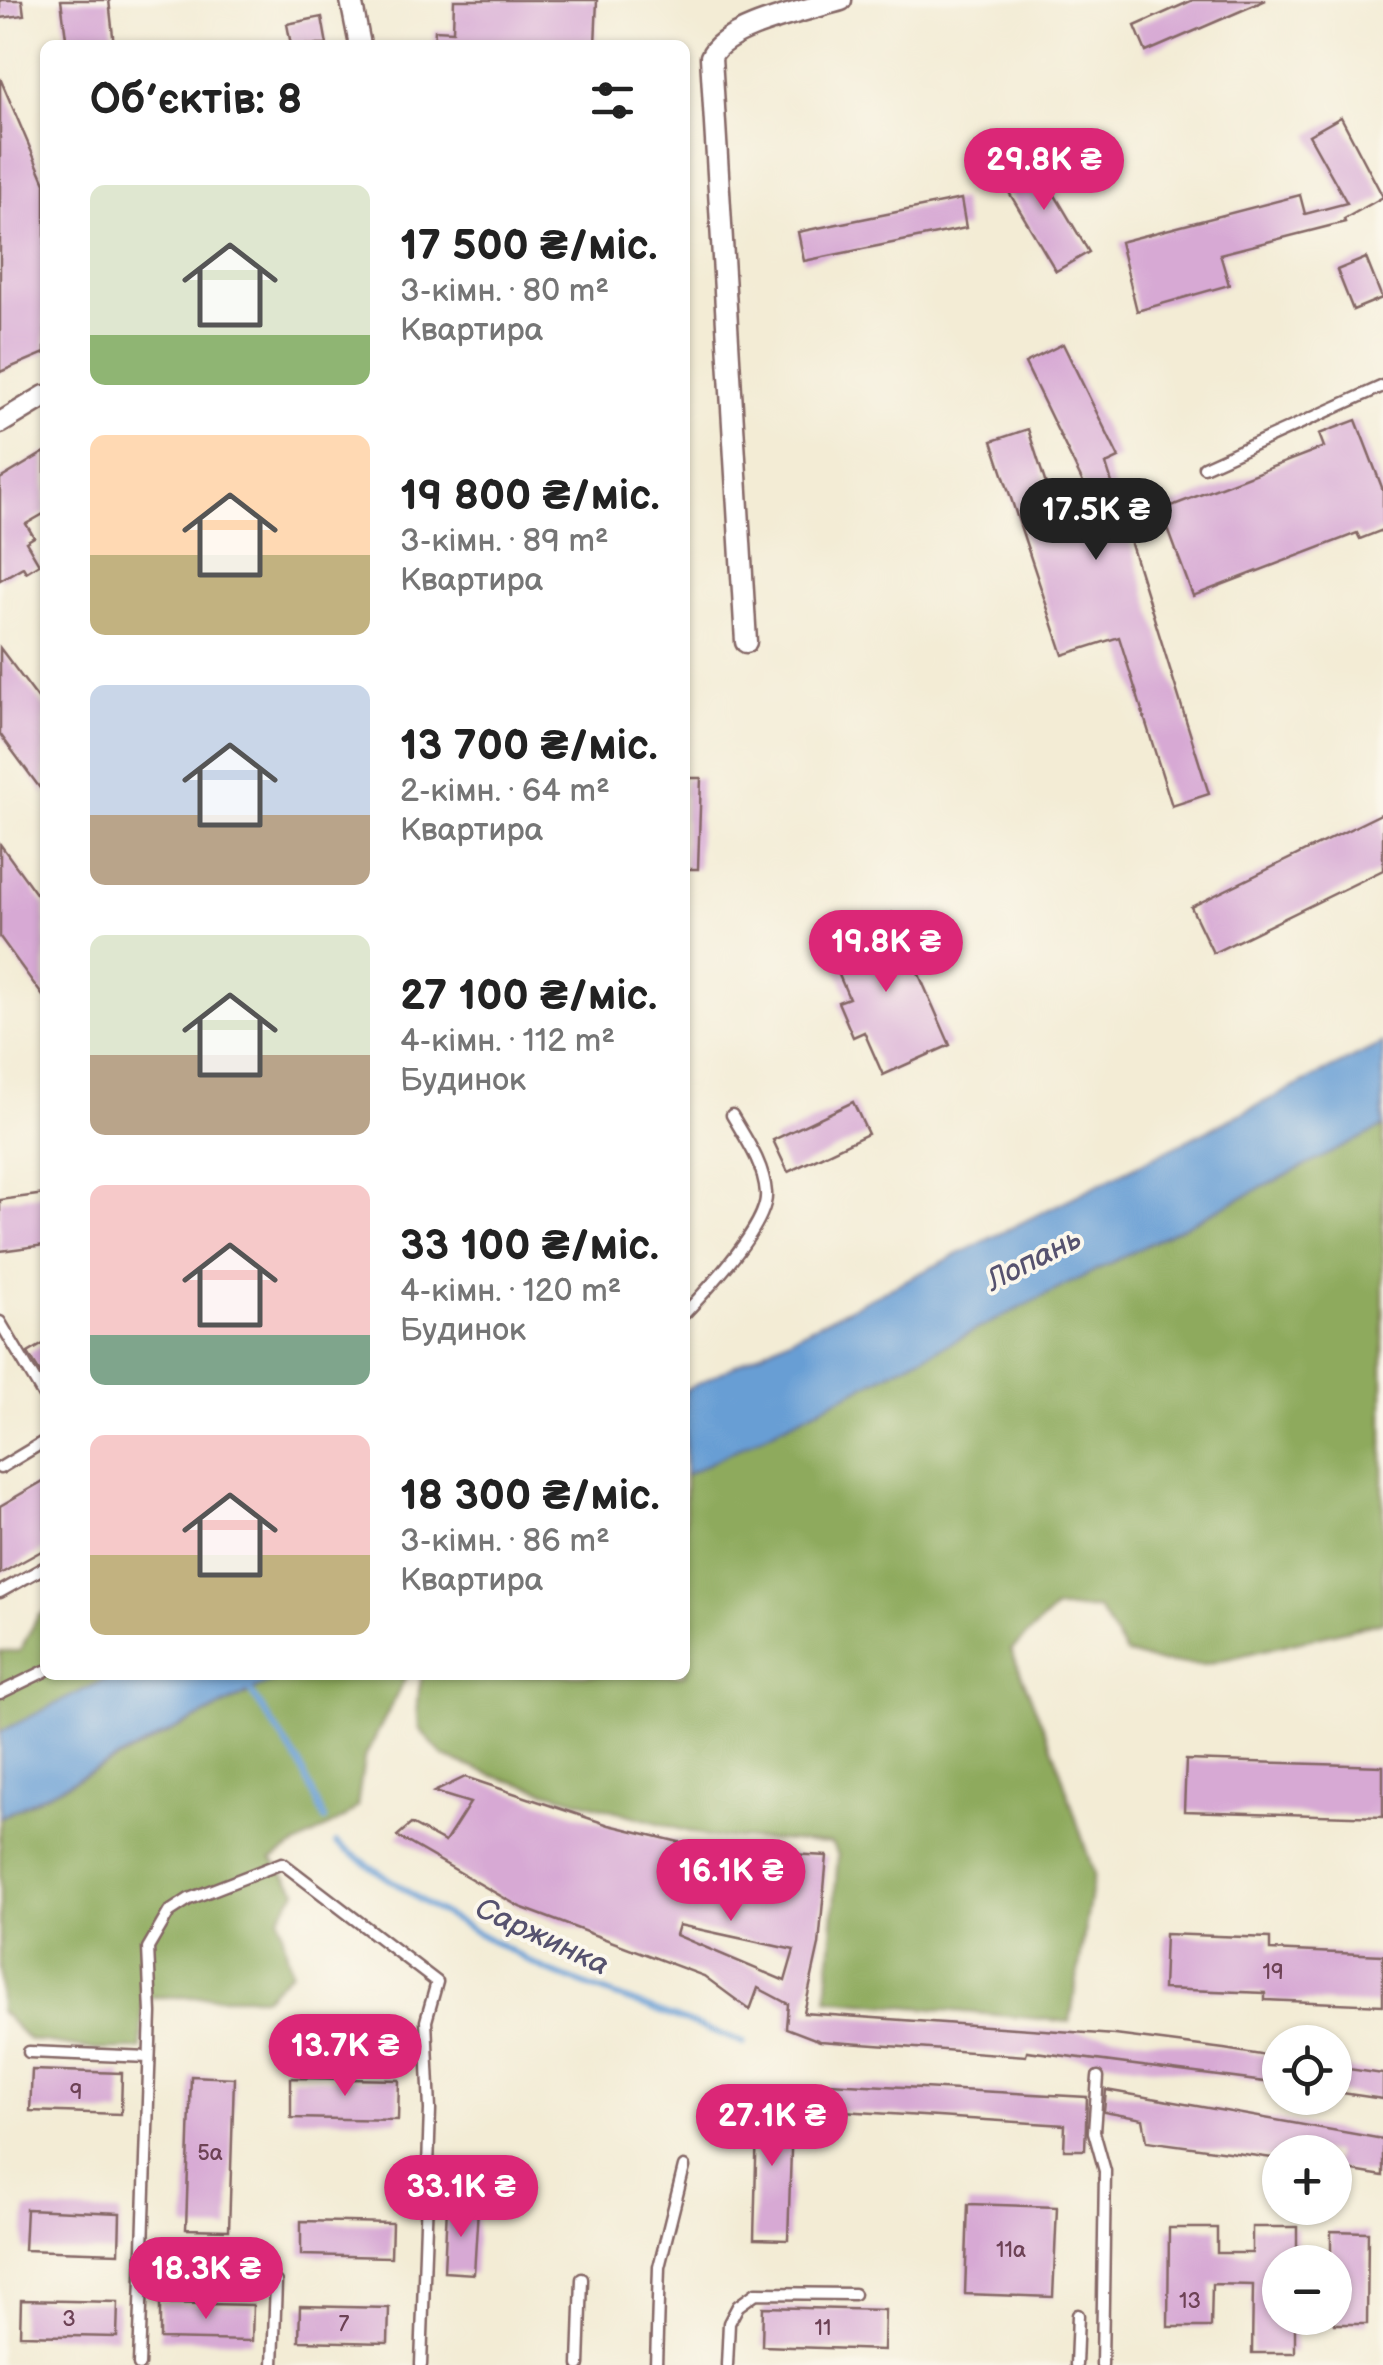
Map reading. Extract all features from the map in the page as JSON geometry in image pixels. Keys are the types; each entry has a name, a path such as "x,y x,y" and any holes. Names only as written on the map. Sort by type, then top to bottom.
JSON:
{"street":[{"path":"351,0 359,40"},
{"path":"746,642 711,57 714,48 730,36 841,0"},
{"path":"0,423 40,399"}],"lane":[{"path":"1204,467 1383,386"},
{"path":"690,1308 754,1228 767,1198 754,1151 732,1115"},
{"path":"0,1322 40,1390"},
{"path":"0,1468 40,1444"},
{"path":"0,1592 40,1570"},
{"path":"0,1693 40,1673"},
{"path":"139,2365 149,2057 148,1948 169,1912 189,1899 282,1863 437,1982 426,2021 430,2110 422,2365"},
{"path":"29,2052 149,2057"},
{"path":"1098,2077 1094,2132 1105,2170 1102,2365"},
{"path":"656,2365 659,2267 684,2167"},
{"path":"579,2365 582,2279"},
{"path":"273,2365 276,2282"},
{"path":"727,2365 729,2323 738,2306 756,2293 854,2294"},
{"path":"1076,2365 1078,2315"}],"green space":[{"path":"1383,1127 1383,1621 1202,1665 1157,1662 1126,1654 1098,1609 1055,1609 1011,1650 1056,1757 1094,1874 1070,2022 827,1999 838,1855 831,1843 707,1837 500,1778 444,1757 419,1728 417,1701 421,1680 690,1680 690,1473"},
{"path":"38,1616 40,1680 104,1680 0,1732 0,1651 20,1651"},
{"path":"275,1680 404,1680 364,1759 357,1807 272,1859 297,1890 279,1917 291,1971 265,1997 143,1997 141,2049 96,2050 29,2040 0,2011 0,1818"}],"water":[{"name":"Лопань","path":"1383,1043 1383,1127 690,1473 690,1388"},
{"path":"104,1680 274,1680 0,1817 0,1732"}],"building":[{"path":"0,0 22,0 24,15 0,18"},
{"path":"61,0 109,0 113,40 66,40"},
{"path":"454,0 597,0 595,40 434,40 435,30 453,31"},
{"path":"1193,0 1266,0 1146,52 1135,26"},
{"path":"322,17 326,40 290,40 287,24"},
{"path":"0,78 40,171 40,355 0,372"},
{"path":"1341,117 1383,197 1344,219 1345,222 1220,254 1229,285 1137,311 1120,242 1300,195 1305,214 1347,203 1309,135"},
{"path":"1031,155 1089,252 1056,271 998,174"},
{"path":"961,199 966,228 804,261 798,232"},
{"path":"1366,258 1382,298 1353,310 1337,270"},
{"path":"1063,344 1119,458 1106,464 1209,794 1172,806 1119,637 1063,655 992,441 1028,429 1051,500 1086,489 1025,363"},
{"path":"1356,420 1383,490 1383,530 1360,539 1357,533 1193,596 1161,510 1324,447 1319,434"},
{"path":"40,455 40,516 26,524 34,537 26,542 39,564 26,572 23,567 0,580 0,479"},
{"path":"0,648 40,701 40,788 0,734"},
{"path":"690,778 701,778 698,869 690,869"},
{"path":"1383,813 1383,870 1213,953 1191,907"},
{"path":"0,844 40,899 40,992 0,937"},
{"path":"892,913 950,1045 883,1075 864,1032 853,1037 838,1002 849,998 825,943"},
{"path":"853,1102 868,1134 788,1172 773,1140"},
{"path":"40,1195 40,1246 0,1251 0,1200"},
{"path":"40,1346 40,1373 28,1353"},
{"path":"40,1483 40,1552 0,1574 0,1506"},
{"path":"1186,1760 1383,1766 1383,1817 1184,1811"},
{"path":"465,1777 609,1825 712,1850 827,1856 819,1945 804,2013 1115,2035 1224,2049 1262,2055 1262,2082 1027,2051 1026,2056 820,2041 786,2028 788,2004 758,1988 750,2010 704,1976 520,1907 397,1836 411,1824 445,1842 470,1803 434,1792","holes":["679,1925 794,1950 785,1981 676,1935"]},
{"path":"1165,1934 1270,1938 1270,1950 1383,1955 1383,2005 1265,2000 1265,1993 1163,1989"},
{"path":"1352,2069 1383,2074 1383,2099 1352,2094"},
{"path":"32,2070 122,2073 121,2114 30,2111"},
{"path":"191,2076 234,2078 229,2230 186,2229"},
{"path":"291,2078 399,2080 398,2120 291,2118"},
{"path":"829,2083 1087,2097 1085,2150 1064,2150 1065,2125 828,2110"},
{"path":"1106,2090 1383,2139 1383,2176 1352,2171 1352,2135 1262,2135 1262,2157 1147,2141 1143,2119 1104,2112"},
{"path":"749,2101 787,2102 786,2121 792,2121 788,2240 754,2239 757,2123 749,2122"},
{"path":"968,2204 1057,2207 1053,2297 965,2294"},
{"path":"447,2206 478,2208 474,2274 444,2272"},
{"path":"26,2209 120,2213 119,2253 24,2250"},
{"path":"301,2221 392,2223 391,2257 301,2255"},
{"path":"1252,2227 1297,2227 1297,2245 1262,2245 1262,2335 1295,2335 1295,2353 1252,2353 1253,2285 1212,2284 1211,2327 1168,2327 1169,2228 1217,2228 1217,2253 1252,2253"},
{"path":"1331,2231 1368,2232 1367,2324 1352,2324 1352,2245 1331,2245"},
{"path":"21,2300 118,2302 117,2337 20,2335"},
{"path":"160,2303 253,2305 252,2341 160,2339"},
{"path":"300,2306 389,2308 388,2343 299,2341"},
{"path":"763,2307 885,2310 884,2350 762,2346"}],"waterway":[{"name":"Саржинка","path":"251,1692 299,1763 325,1820"},
{"name":"Саржинка","path":"336,1843 432,1908 547,1971 744,2043"}]}
